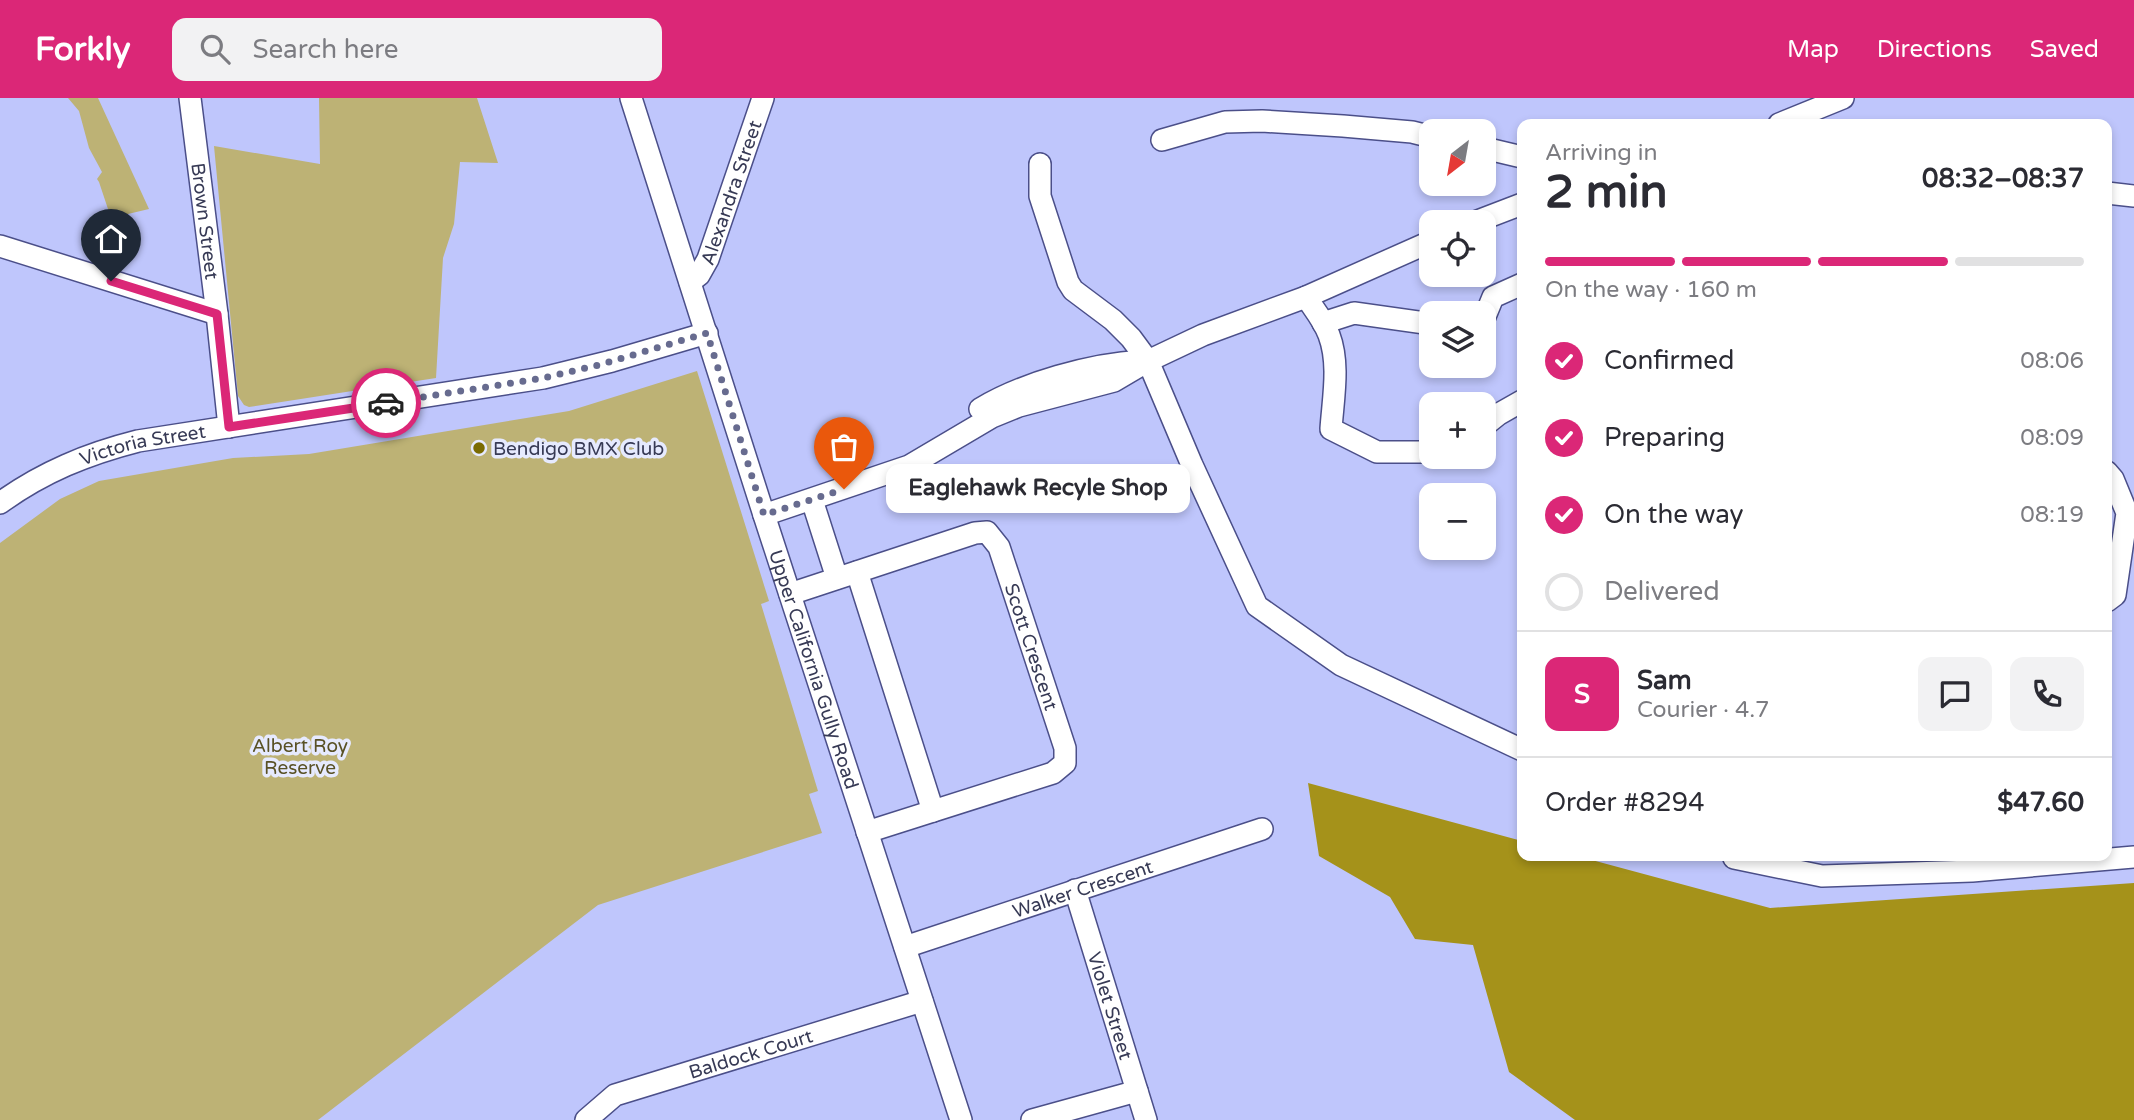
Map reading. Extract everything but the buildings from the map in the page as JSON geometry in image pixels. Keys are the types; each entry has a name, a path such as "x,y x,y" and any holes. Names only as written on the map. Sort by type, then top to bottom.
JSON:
{"street":[{"name":"Brown Street","path":"190,98 229,427"},
{"name":"Upper California Gully Road","path":"631,98 961,1120"},
{"name":"Alexandra Street","path":"690,282 703,269 712,249 763,98"},
{"path":"1791,119 1843,98"},
{"path":"1162,140 1225,122 1262,121 1419,134"},
{"path":"1496,151 1517,156"},
{"path":"1040,164 1040,196 1068,282 1073,290 1113,320 1148,361 1257,607 1341,665 1517,748"},
{"path":"2112,194 2134,197"},
{"path":"1496,214 1517,206"},
{"path":"0,246 217,314"},
{"path":"764,515 887,473 916,450 1006,395 1088,370 1119,363 1148,361 1203,335 1306,297 1419,247"},
{"path":"1491,301 1493,296 1517,287"},
{"path":"1306,297 1329,335 1335,373 1331,429 1377,452 1419,452"},
{"path":"1323,323 1353,313 1419,322"},
{"name":"Victoria Street","path":"0,503 51,471 105,450 138,441 543,378 603,364 707,333"},
{"path":"1496,416 1517,404"},
{"path":"2112,478 2127,513 2115,595 2112,597"},
{"path":"812,500 847,575 933,811"},
{"name":"Scott Crescent","path":"790,594 975,533 987,532 999,547 1065,748 1065,762 1053,773 867,832"},
{"name":"Walker Crescent","path":"905,947 1262,829"},
{"path":"2112,859 2134,857"},
{"path":"1754,861 1822,876 1972,872 2091,861"},
{"name":"Violet Street","path":"1075,890 1146,1120"},
{"name":"Baldock Court","path":"586,1120 615,1095 922,1001"},
{"path":"1032,1120 1137,1091"}],"green space":[{"path":"68,98 98,98 149,209 111,218 97,179 102,172 89,148 79,111"},
{"path":"319,98 477,98 498,163 460,162 454,224 443,258 436,378 249,407 244,405 238,396 214,146 320,164"},
{"name":"Albert Roy Reserve","path":"697,371 769,601 761,604 818,791 809,794 822,833 598,905 318,1120 0,1120 0,543 60,499 99,481 233,458 309,454 569,411"}],"shaded area":[{"path":"1308,783 1517,840 1517,861 1596,861 1770,908 2134,883 2134,1120 1575,1120 1509,1072 1473,945 1415,939 1390,897 1319,856"}],"way so far":[{"path":"386,403 543,378 599,365 707,333 764,515 844,489"}],"place":[{"name":"Bendigo BMX Club","path":"479,448"},
{"name":"Eaglehawk Recyle Shop","path":"844,489"}],"route":[{"path":"111,281 217,314 229,427 386,403"}]}
